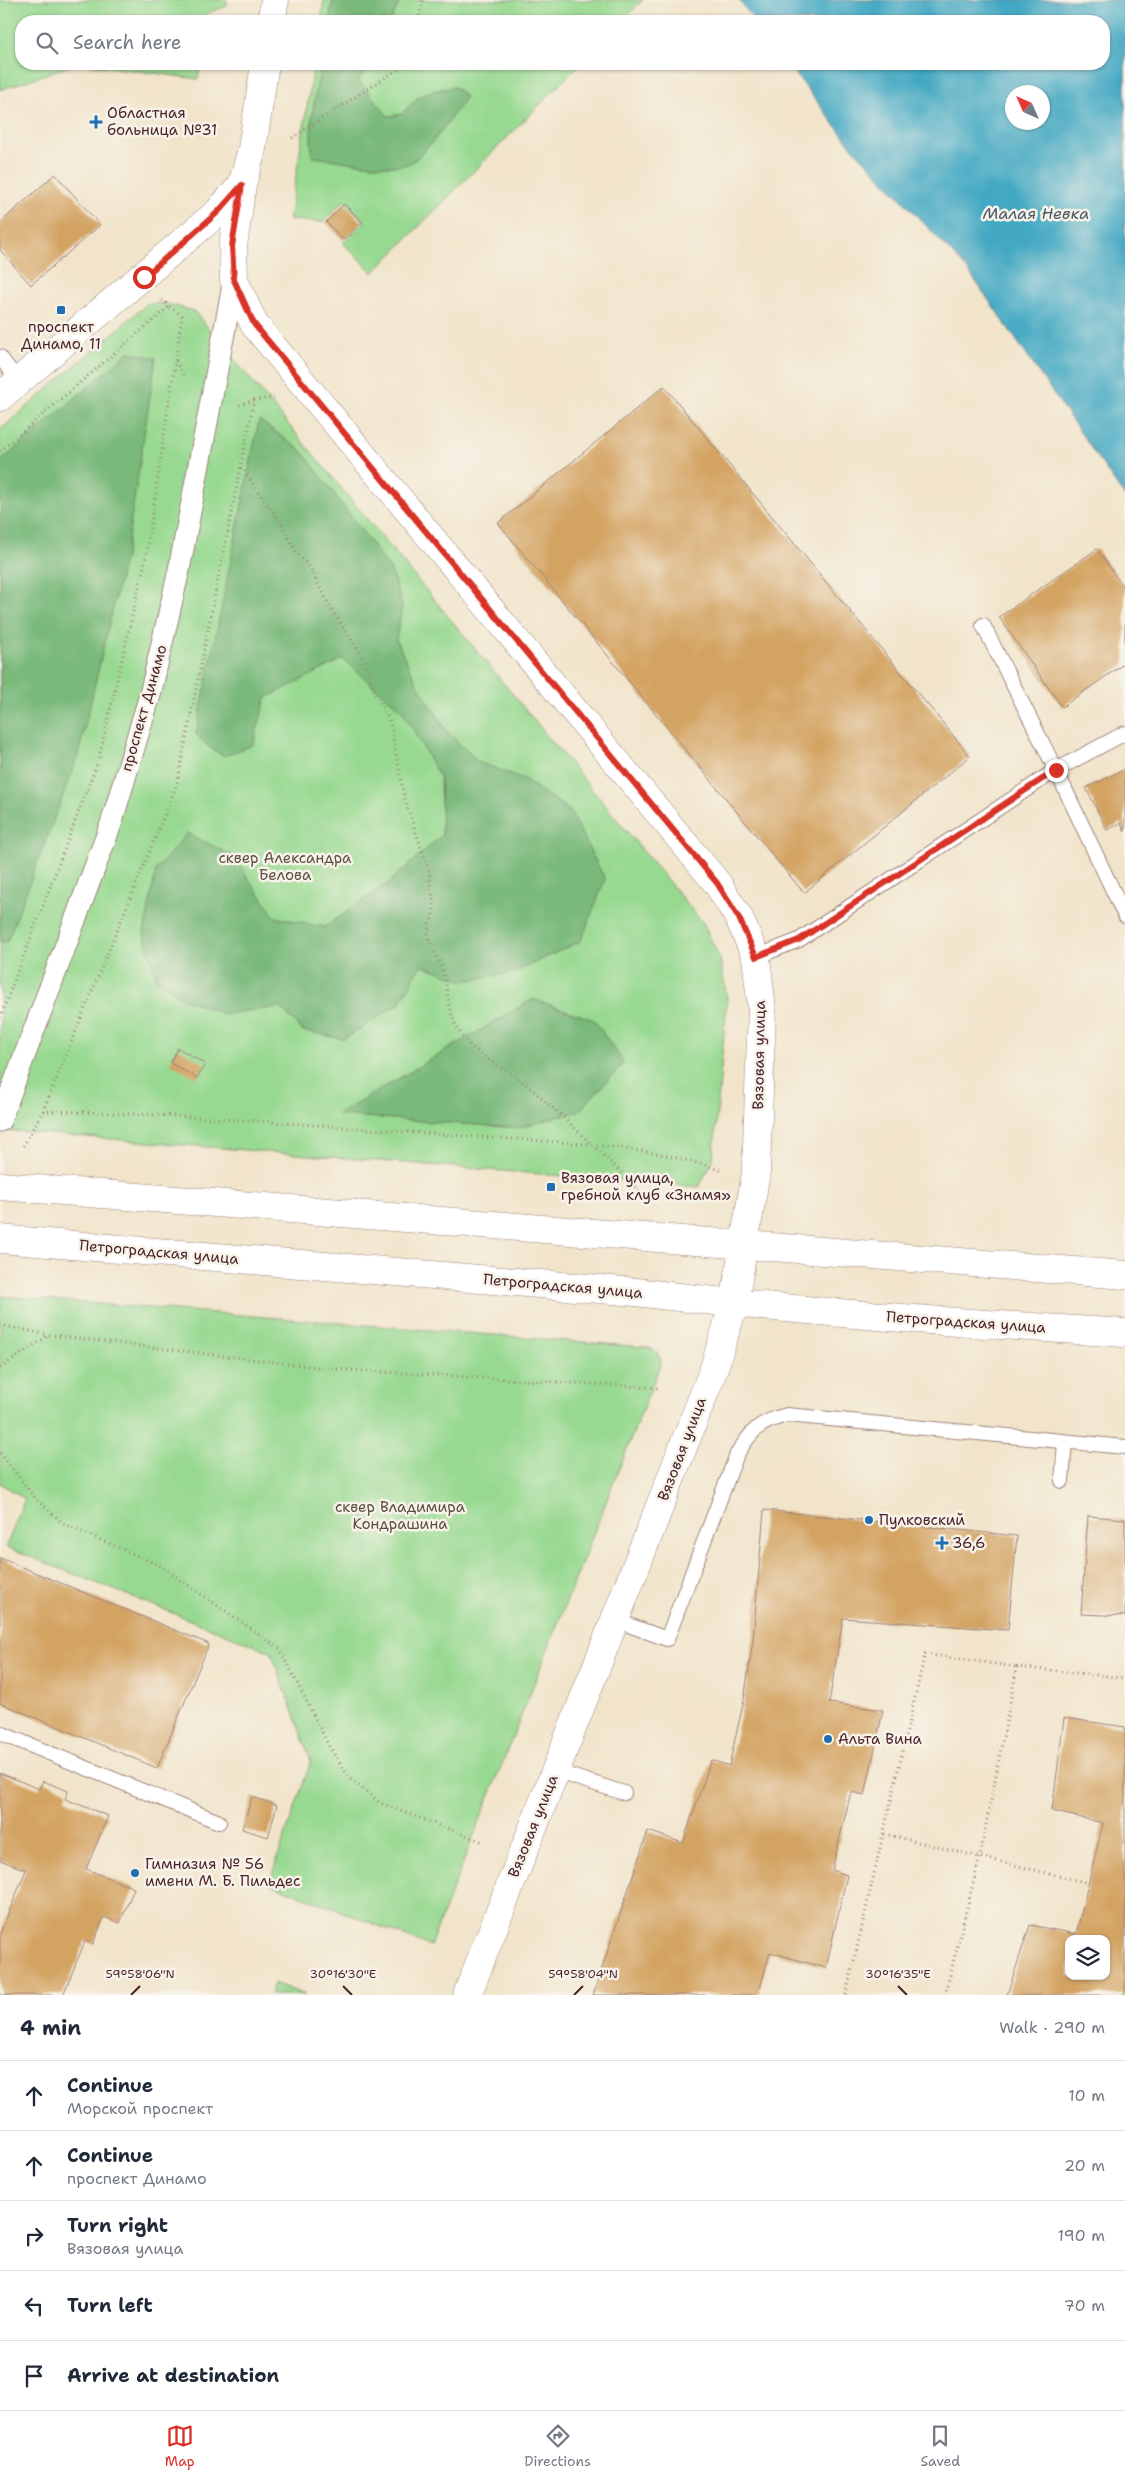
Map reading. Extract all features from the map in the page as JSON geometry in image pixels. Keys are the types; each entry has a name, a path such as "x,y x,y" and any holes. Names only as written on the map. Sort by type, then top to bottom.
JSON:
{"street":[{"path":"273,15 275,0"},
{"path":"9,390 218,212 242,185 252,149 264,70"},
{"name":"Вязовая улица","path":"242,185 232,246 234,280 254,324 717,883 739,918 756,957 762,1010 756,1172 734,1304 713,1371 467,1995"},
{"name":"проспект Динамо","path":"0,1121 111,824 150,695 179,570 234,280"},
{"path":"0,1186 1125,1275"},
{"name":"Петроградская улица","path":"0,1239 636,1292 734,1304 928,1320 1125,1333"}],"lane":[{"path":"0,357 9,390"},
{"path":"983,625 1056,770 1125,916"},
{"path":"756,957 799,940 1056,770 1125,733"},
{"path":"615,1620 667,1640 737,1454 749,1434 766,1420 788,1415 1125,1447"},
{"path":"1062,1481 1065,1442"},
{"path":"0,1733 219,1822"},
{"path":"555,1771 624,1793"}],"path":[{"path":"419,15 423,0"},
{"path":"292,138 397,70"},
{"path":"0,1018 98,762 147,547 182,316 160,298"},
{"path":"0,451 170,306"},
{"path":"23,1146 43,1111 177,784 254,400 274,398"},
{"path":"241,467 282,525 297,553 308,565 333,612 359,651 374,691 390,722 405,801 430,873 429,886 434,910 428,924 428,938 442,969 449,1012 463,1037 484,1058 507,1069 527,1085 580,1131 645,1196"},
{"path":"43,1111 153,1113 594,1146 693,1160 720,1170"},
{"path":"0,1325 49,1335 332,1369 659,1388"},
{"path":"0,1368 49,1335"},
{"path":"0,1453 36,1499 64,1524 161,1566 280,1649 329,1746 350,1779 380,1803 483,1842"},
{"path":"846,1995 925,1654 1017,1667 1125,1678"},
{"path":"945,1995 980,1856 1017,1667"},
{"path":"884,1834 1088,1883"}],"green space":[{"path":"0,0 227,0 227,6 208,13 208,15 15,15 15,70 58,70 0,90"},
{"path":"324,0 643,0 628,15 322,15"},
{"path":"333,0 400,0 394,15 330,15"},
{"path":"131,70 200,70 198,79"},
{"path":"313,70 574,70 373,273 343,243 365,221 344,201 323,222 289,220"},
{"path":"320,70 367,70 358,80 388,116 402,114 420,97 438,90 455,87 466,97 423,153 408,164 399,166 313,157 311,134"},
{"name":"сквер Александра Белова","path":"163,303 194,311 703,923 720,959 727,998 713,1160 699,1187 0,1130 0,430 147,304"},
{"path":"129,352 156,358 126,552 78,756 7,942 0,941 0,462"},
{"path":"259,420 302,451 391,570 402,606 396,640 417,683 447,731 478,762 524,779 569,810 605,879 581,941 515,972 464,981 421,965 400,1003 344,1039 303,1031 280,1007 224,1014 184,999 156,979 144,933 156,870 187,833 233,856 275,917 325,927 387,884 442,835 440,778 403,712 343,659 266,698 253,745 224,756 210,748 196,734"},
{"path":"533,999 594,1020 624,1063 579,1111 518,1128 337,1115"},
{"name":"сквер Владимира Кондрашина","path":"0,1296 645,1347 654,1350 658,1354 661,1363 430,1946 269,1883 311,1761 271,1652 6,1547 25,1499 0,1483"},
{"path":"274,1983 305,1995 270,1995"}],"water":[{"name":"Малая Невка","path":"739,0 1125,0 1125,497 967,269 851,146 793,70 1110,70 1110,15 750,15"}],"building":[{"path":"55,174 100,225 31,285 0,250 0,223"},
{"path":"344,204 362,222 343,240 326,222"},
{"path":"664,386 970,756 804,893 498,523"},
{"path":"1097,549 1125,589 1125,663 1062,707 999,617"},
{"path":"1125,769 1125,832 1121,823 1107,830 1086,788"},
{"path":"178,1048 205,1064 197,1078 170,1063"},
{"path":"764,1510 1017,1536 1008,1630 843,1618 829,1703 883,1710 865,1795 851,1792 832,1870 847,1875 826,1968 770,1952 758,1995 593,1995 648,1831 683,1843 711,1760 729,1766 744,1700 753,1640"},
{"path":"1088,1516 1125,1519 1125,1616 1081,1614"},
{"path":"0,1558 209,1644 157,1768 0,1703"},
{"path":"1064,1718 1125,1727 1125,1995 1007,1995 1030,1925 1076,1934 1103,1823 1052,1811"},
{"path":"0,1773 39,1789 43,1781 68,1791 65,1799 108,1816 86,1869 134,1888 120,1923 104,1917 93,1944 85,1941 63,1995 0,1995 0,1934 26,1870 0,1860"},
{"path":"252,1797 277,1805 268,1837 242,1829"}],"place":[{"name":"Областная больница №31","path":"96,122"},
{"name":"проспект Динамо, 11","path":"61,310"},
{"name":"Вязовая улица, гребной клуб «Знамя»","path":"551,1187"},
{"name":"Пулковский","path":"869,1520"},
{"name":"36,6","path":"942,1543"},
{"name":"Альта Вина","path":"828,1739"},
{"name":"Гимназия № 56 имени М. Б. Пильдес","path":"135,1873"}],"route":[{"path":"144,277 218,212 242,185 232,246 234,280 254,324 717,883 739,918 756,957 799,940 1056,770"}]}
